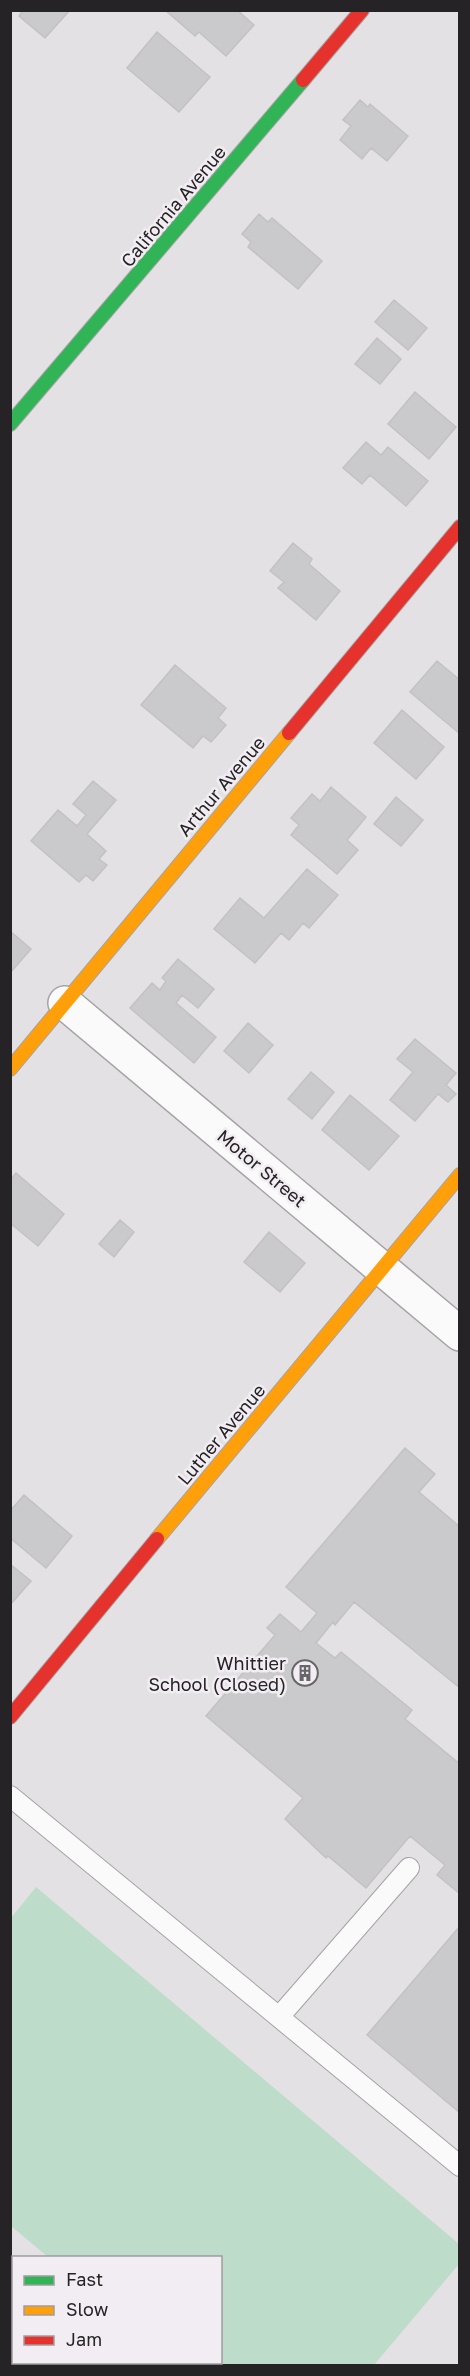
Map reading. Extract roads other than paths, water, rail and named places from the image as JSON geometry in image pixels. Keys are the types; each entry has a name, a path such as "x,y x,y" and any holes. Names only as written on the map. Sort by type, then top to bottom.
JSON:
{"street":[{"name":"California Avenue","path":"10,424 362,10"},
{"name":"Arthur Avenue","path":"10,1069 459,527"},
{"name":"Motor Street","path":"65,1003 459,1334"},
{"name":"Luther Avenue","path":"10,1717 459,1174"}],"lane":[{"path":"10,1796 459,2166"},
{"path":"279,2017 409,1868"}],"place":[{"name":"Whittier School (Closed)","path":"305,1673"}]}
